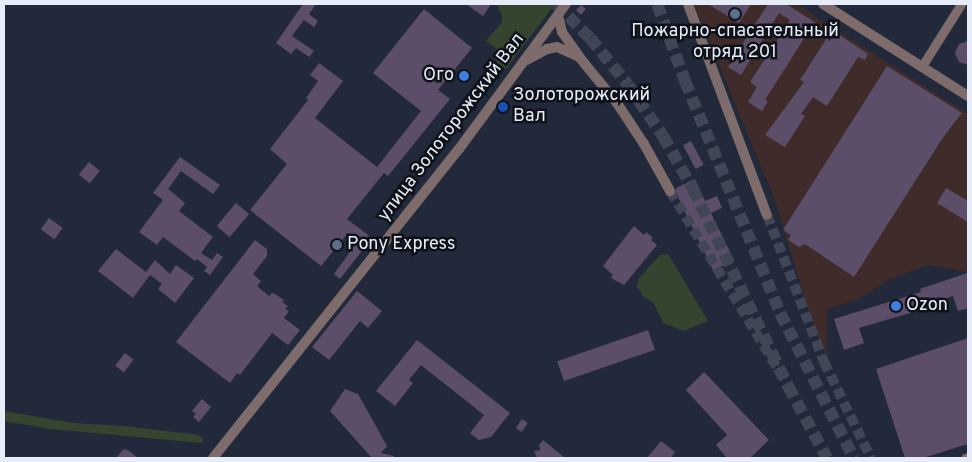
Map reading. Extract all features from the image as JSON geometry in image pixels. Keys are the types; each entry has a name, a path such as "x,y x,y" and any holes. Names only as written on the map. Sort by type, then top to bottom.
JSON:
{"street":[{"name":"улица Золоторожский Вал","path":"213,458 459,149 566,4"},
{"path":"688,4 767,215"},
{"path":"823,4 968,96"},
{"path":"922,66 961,4"},
{"path":"558,15 560,28 580,58 617,103 644,144 670,191"},
{"path":"523,63 547,49 557,47 580,58"}],"shaded area":[{"path":"694,4 796,4 968,114 968,272 928,265 888,280 859,299 827,309 827,355 815,331 774,198"}],"green space":[{"path":"496,4 555,4 506,69 496,62 501,52 486,41 502,22 502,15"},
{"path":"668,254 708,321 684,331 663,323 654,303 644,297 637,287 638,279 660,255"},
{"path":"4,411 73,423 124,426 192,434 200,436 203,440 202,443 51,429 4,421"}],"building":[{"path":"303,4 316,4 309,14 318,21 314,27 304,20 292,36 314,51 309,57 296,48 291,54 276,43"},
{"path":"466,4 491,4 483,16"},
{"name":"Пожарно-спасательный отряд 201","path":"708,4 751,4 739,23"},
{"path":"768,4 786,4 816,23 810,33 808,32 765,100 768,101 762,111 748,102 757,87 750,82 790,20 779,13 741,75 728,67"},
{"path":"581,5 586,9 581,15 576,10"},
{"path":"424,9 472,48 438,90 450,99 388,176 384,173 347,219 372,238 340,279 334,274 358,241 348,233 321,266 250,210 287,164 270,149 308,100 306,98 318,81 310,75 319,63 343,81 315,118 377,167 421,111 373,73"},
{"path":"832,30 868,54 865,60 858,57 827,106 813,97 801,114 805,116 785,147 765,135 804,82 800,80"},
{"path":"968,41 968,65 959,62 955,53 959,44"},
{"path":"887,66 962,113 944,136 854,277 805,244 799,247 788,240 791,235 783,230"},
{"path":"691,141 704,165 696,169 683,145"},
{"path":"180,157 220,185 213,194 181,171 168,189 185,203 179,211 213,237 201,253 212,260 217,253 223,257 210,275 204,271 207,267 197,259 195,261 163,237 157,245 139,232 163,200 153,193"},
{"path":"89,162 100,171 90,183 79,174"},
{"path":"695,179 705,201 717,196 722,208 711,213 734,260 713,270 676,193 676,188"},
{"path":"946,188 968,201 968,222 937,203"},
{"path":"236,203 249,214 230,237 217,226"},
{"path":"49,218 63,228 55,239 41,229"},
{"path":"634,226 644,235 646,232 657,245 624,285 611,278 613,275 603,266"},
{"path":"255,240 267,249 267,256 253,274 261,281 257,286 269,296 272,293 284,300 282,302 288,306 285,309 289,311 284,318 300,330 288,345 272,333 240,375 237,373 230,383 176,342"},
{"path":"116,249 146,272 155,260 170,274 176,265 194,278 175,303 158,289 162,284 150,275 133,298 98,271"},
{"path":"967,273 968,308 958,311 953,296 926,305 927,308 859,328 864,343 844,350 834,319 921,292 920,289"},
{"path":"357,291 382,311 368,328 360,321 329,360 312,347"},
{"path":"648,330 655,350 564,381 557,361"},
{"path":"968,338 968,444 923,458 905,458 876,369"},
{"path":"417,340 510,413 491,437 479,440 470,433 484,415 421,365 409,380 413,383 395,406 376,391"},
{"path":"125,353 134,360 124,372 115,366"},
{"path":"704,372 769,440 750,458 727,458 716,445 727,435 686,390"},
{"path":"345,389 358,394 387,446 381,453 394,456 394,458 372,458 330,411"},
{"path":"202,399 211,407 199,422 193,417 196,414 192,411"},
{"path":"522,419 528,423 522,432 516,428"},
{"path":"543,440 565,458 537,458 534,451 540,450 539,445"},
{"path":"661,441 675,452 671,458 647,458"},
{"path":"124,449 129,451 138,458 116,458"}],"tunnel":[{"path":"556,4 590,38 628,85 663,136 693,189 788,386 827,458"},
{"path":"657,4 685,81 780,313 854,458"},
{"path":"670,191 788,386"},
{"path":"767,215 824,362 871,458"}],"place":[{"name":"Пожарно-спасательный отряд 201","path":"735,14"},
{"name":"Ого","path":"464,76"},
{"name":"Золоторожский Вал","path":"503,107"},
{"name":"Pony Express","path":"337,245"},
{"name":"Ozon","path":"896,306"}]}
